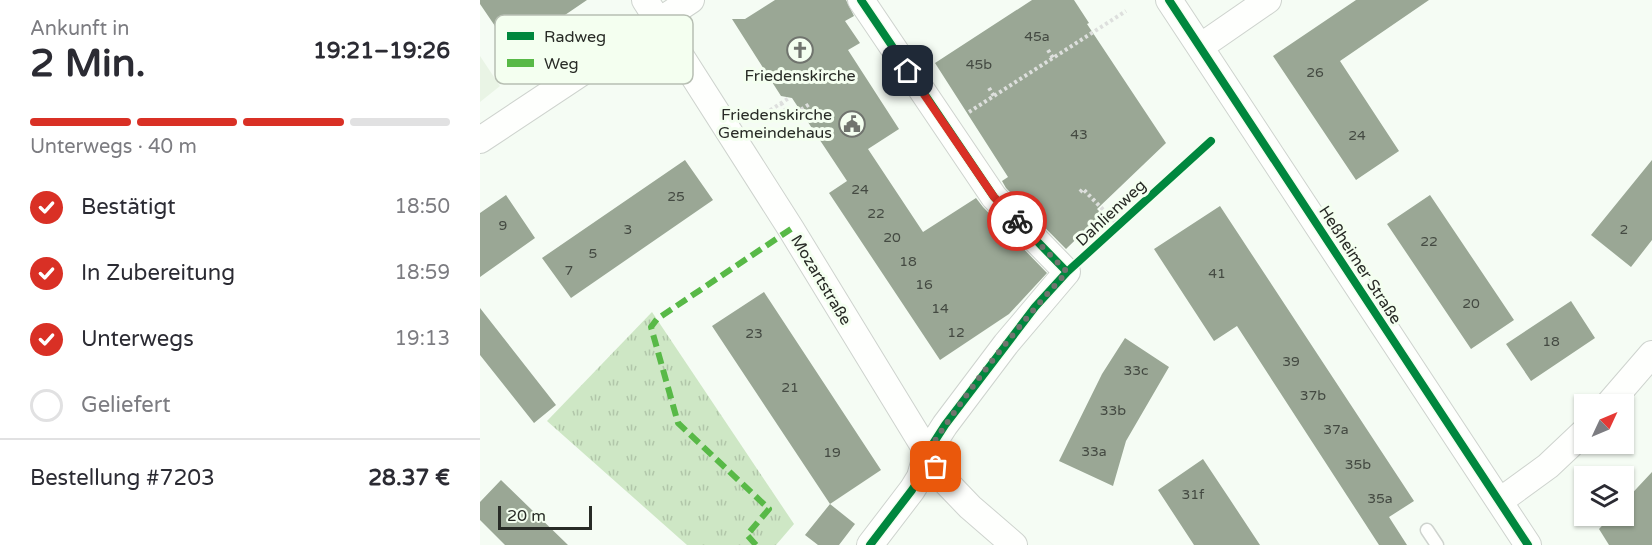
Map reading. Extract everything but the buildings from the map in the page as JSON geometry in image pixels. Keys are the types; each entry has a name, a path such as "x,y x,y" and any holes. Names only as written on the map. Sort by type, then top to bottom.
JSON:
{"street":[{"path":"652,10 690,0"},
{"path":"861,0 994,197 1067,272 1006,344 945,425 927,453 920,477 912,490 870,545"},
{"name":"Heßheimer Straße","path":"1169,0 1528,545"},
{"path":"1200,47 1269,0"},
{"name":"Mozartstraße","path":"693,75 945,481 970,507 1014,545"},
{"path":"480,140 554,84"},
{"path":"1617,394 1652,354"},
{"path":"1500,501 1548,466 1574,441"}],"lane":[{"path":"1427,530 1437,545"}],"path":[{"path":"946,127 1126,11"},
{"path":"1048,50 1053,58"},
{"path":"989,88 994,96"},
{"path":"731,136 789,98"},
{"path":"781,103 790,117 811,103"},
{"path":"1080,192 1083,189 1119,226"}],"shaded area":[{"path":"480,56 495,78 495,84 500,86 480,102"}],"green space":[{"path":"652,312 794,524 776,545 687,545 547,421"}],"marked path":[{"path":"756,545 747,535 769,509 678,423 651,327 657,319 791,229"}],"cycle path":[{"path":"861,0 994,197 1067,272"},
{"path":"1169,0 1528,545"},
{"name":"Dahlienweg","path":"870,545 912,490 920,477 927,453 945,425 1035,307 1067,272 1211,141"}],"way so far":[{"path":"936,467 927,453 945,425 1035,307 1067,272 1017,221"}],"place":[{"name":"Friedenskirche","path":"800,50"},
{"name":"Friedenskirche Gemeindehaus","path":"852,124"}],"route":[{"path":"908,71 994,197 1017,221"}]}
